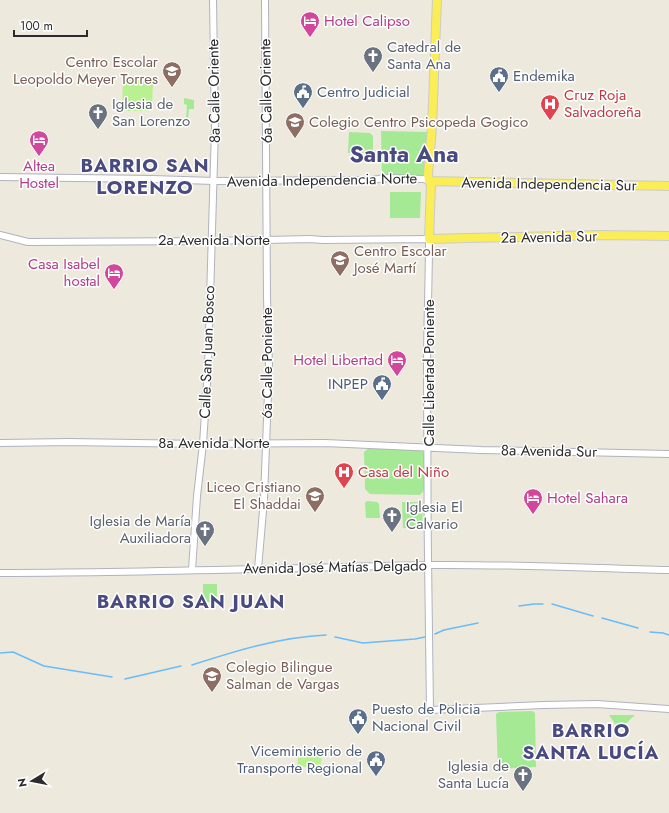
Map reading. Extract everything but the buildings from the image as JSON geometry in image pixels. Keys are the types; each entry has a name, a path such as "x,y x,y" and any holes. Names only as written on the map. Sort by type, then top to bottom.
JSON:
{"main road":[{"name":"Calle Libertad Poniente","path":"429,239 431,185 428,174 432,127 437,0"},
{"name":"Avenida Independencia Sur","path":"429,181 669,186"},
{"name":"2a Avenida Sur","path":"429,239 602,235 669,236"}],"street":[{"name":"8a Calle Oriente","path":"213,0 215,128 214,181"},
{"name":"6a Calle Oriente","path":"265,0 267,182"},
{"name":"Avenida Independencia Norte","path":"0,177 267,182 372,180 385,178 424,179 429,181"},
{"name":"Calle San Juan Bosco","path":"192,570 208,367 214,181"},
{"name":"6a Calle Poniente","path":"258,569 264,499 269,366 267,297 267,182"},
{"name":"2a Avenida Norte","path":"0,235 28,242 429,239"},
{"name":"Calle Libertad Poniente","path":"429,239 427,364 427,566 430,710 566,704 597,704 669,709"},
{"name":"8a Avenida Norte","path":"0,443 325,443 428,448"},
{"name":"8a Avenida Sur","path":"428,448 669,454"},
{"name":"Avenida José Matías Delgado","path":"0,573 427,566 669,570"}],"green space":[{"path":"123,76 149,78 153,83 152,109 149,111 122,111"},
{"path":"184,98 194,100 194,109 189,109 188,118 186,118 187,105 184,104"},
{"path":"381,131 429,132 426,175 382,175"},
{"path":"349,132 370,133 373,136 373,153 348,153"},
{"path":"390,192 421,192 420,218 390,218"},
{"path":"369,448 421,450 425,454 424,490 420,495 370,494 365,489 364,452"},
{"path":"367,501 377,502 379,504 380,518 366,518 365,503"},
{"path":"402,502 422,502 423,527 403,528"},
{"path":"203,584 217,584 217,602 203,602"},
{"path":"532,711 535,713 536,767 500,769 498,771 496,714 499,712"},
{"path":"609,715 635,715 619,730"},
{"path":"299,752 322,755 320,769 297,766"}],"waterway":[{"path":"519,606 543,604"},
{"path":"552,604 593,616"},
{"path":"602,618 638,628"},
{"path":"435,634 444,630 478,623"},
{"path":"650,632 669,635"},
{"path":"192,665 275,642 309,636 326,635"},
{"path":"335,637 363,643 425,637"},
{"path":"0,653 13,652 44,666 112,677"},
{"path":"125,679 181,666"}],"place":[{"name":"Hotel Calipso","path":"310,38"},
{"name":"Catedral de Santa Ana","path":"373,73"},
{"name":"Centro Escolar Leopoldo Meyer Torres","path":"172,88"},
{"name":"Endemika","path":"499,93"},
{"name":"Centro Judicial","path":"303,109"},
{"name":"Cruz Roja Salvadoreña","path":"550,121"},
{"name":"Iglesia de San Lorenzo","path":"98,130"},
{"name":"Colegio Centro Psicopeda Gogico","path":"295,139"},
{"name":"Altea Hostel","path":"39,157"},
{"name":"Centro Escolar José Martí","path":"340,277"},
{"name":"Casa Isabel hostal","path":"114,290"},
{"name":"Hotel Libertad","path":"397,377"},
{"name":"INPEP","path":"382,401"},
{"name":"Casa del Niño","path":"344,489"},
{"name":"Liceo Cristiano El Shaddai","path":"315,513"},
{"name":"Hotel Sahara","path":"533,515"},
{"name":"Iglesia El Calvario","path":"392,533"},
{"name":"Iglesia de María Auxiliadora","path":"205,547"},
{"name":"Colegio Bilingue Salman de Vargas","path":"212,693"},
{"name":"Puesto de Policia Nacional Civil","path":"358,735"},
{"name":"Viceministerio de Transporte Regional","path":"376,777"},
{"name":"Iglesia de Santa Lucía","path":"523,792"}],"district":[{"name":"Santa Ana","path":"404,154"},
{"name":"BARRIO SAN LORENZO","path":"145,176"},
{"name":"BARRIO SAN JUAN","path":"191,601"},
{"name":"BARRIO SANTA LUCÍA","path":"591,741"}]}
